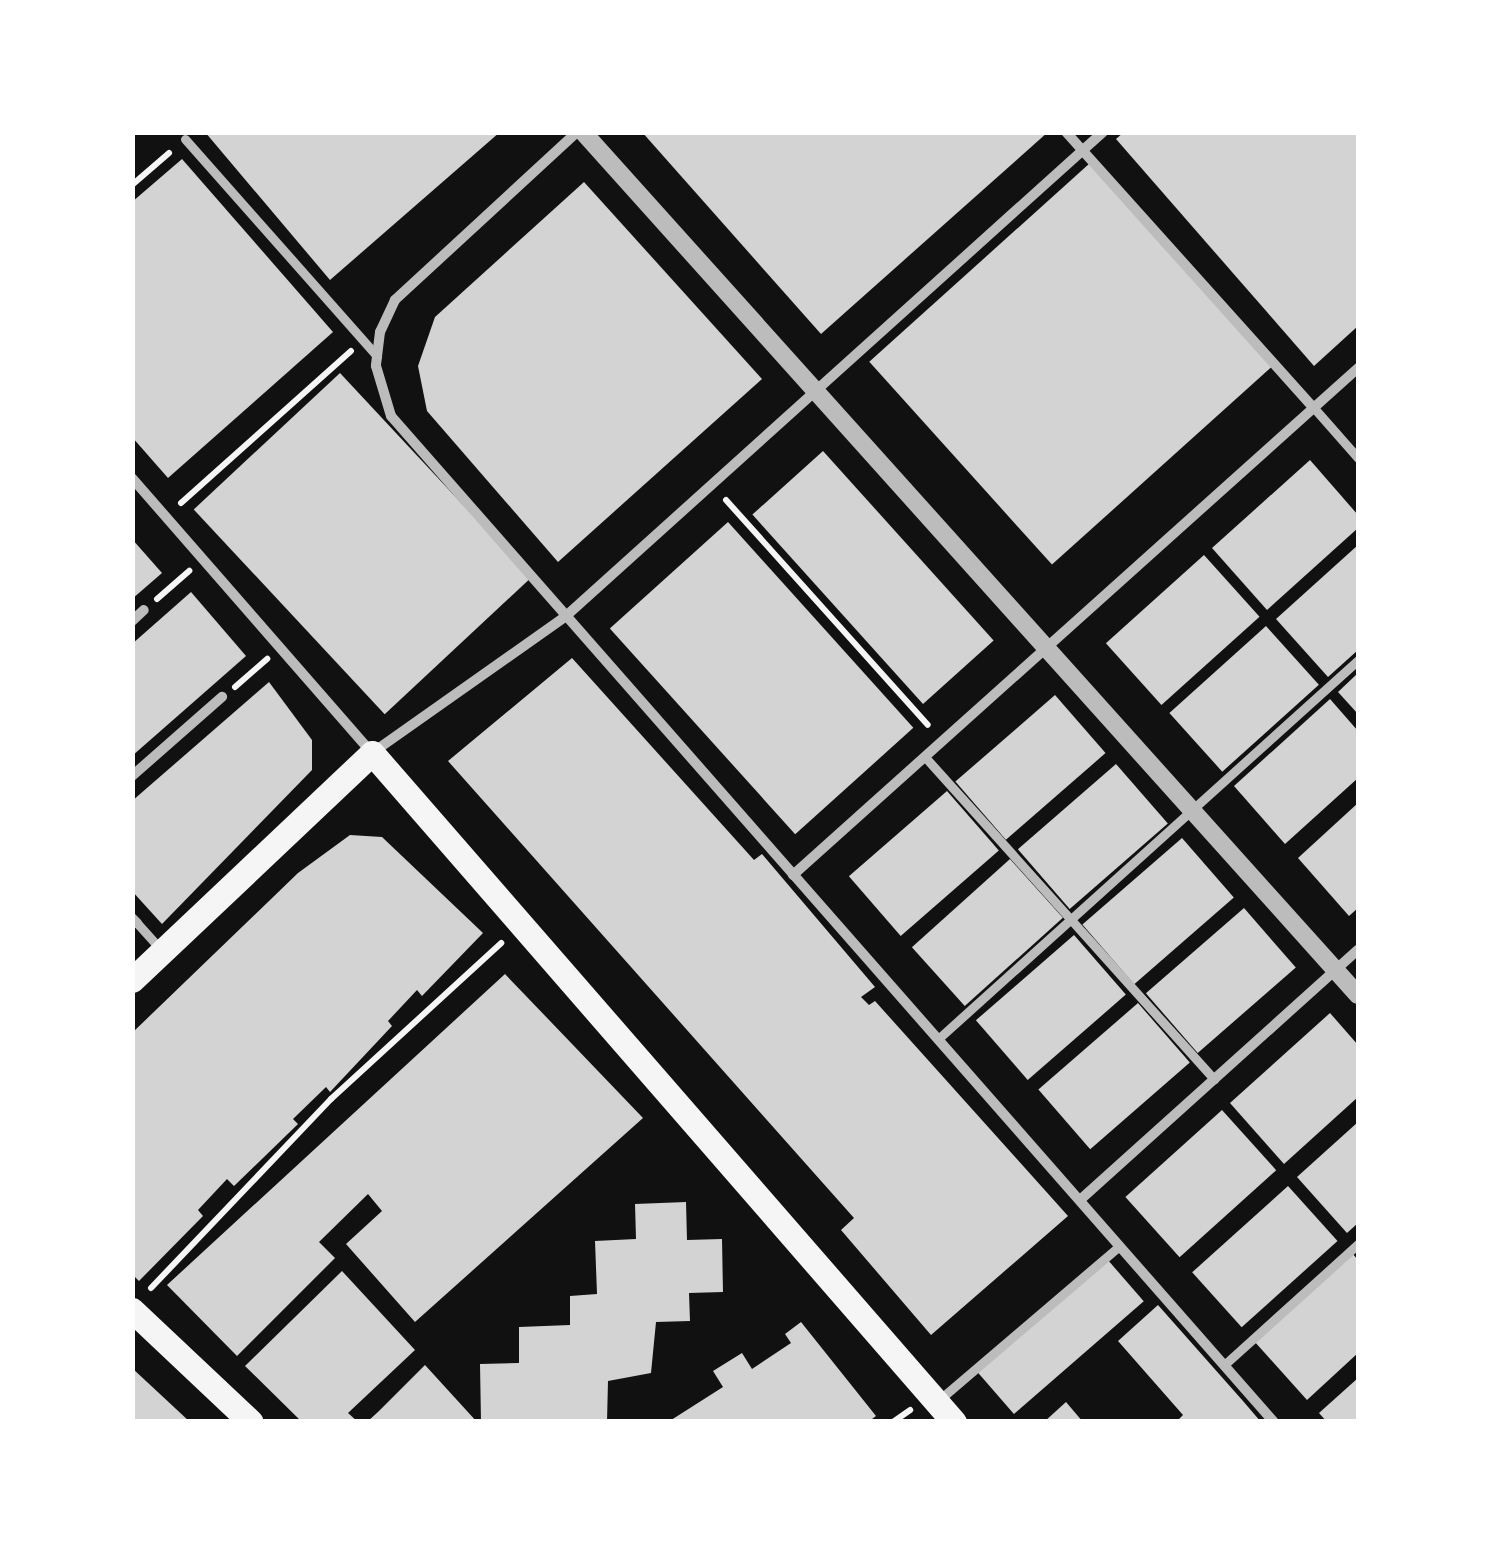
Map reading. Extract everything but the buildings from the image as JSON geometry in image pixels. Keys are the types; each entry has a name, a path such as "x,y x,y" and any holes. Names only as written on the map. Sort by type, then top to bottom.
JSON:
{"main road":[{"path":"132,980 372,754 946,1412"},
{"path":"139,1301 251,1422"}],"street":[{"path":"1274,1422 391,416 377,356 386,316 405,287 580,132 1358,995"},
{"path":"1066,132 1358,458"},
{"path":"132,478 372,754 566,616 1102,132"},
{"path":"185,139 377,356"},
{"path":"793,875 1358,368"},
{"path":"132,620 144,610"},
{"path":"938,1039 1358,660"},
{"path":"132,776 222,697"},
{"path":"925,757 1214,1080"},
{"path":"135,921 162,952"},
{"path":"1080,1200 1358,950"},
{"path":"1224,1365 1358,1244"},
{"path":"946,1412 1119,1246"}],"path":[{"path":"132,185 185,139"},
{"path":"166,517 363,340"},
{"path":"712,484 942,741"},
{"path":"144,610 203,559"},
{"path":"222,697 280,647"},
{"path":"139,1301 331,1099 521,925"}]}
